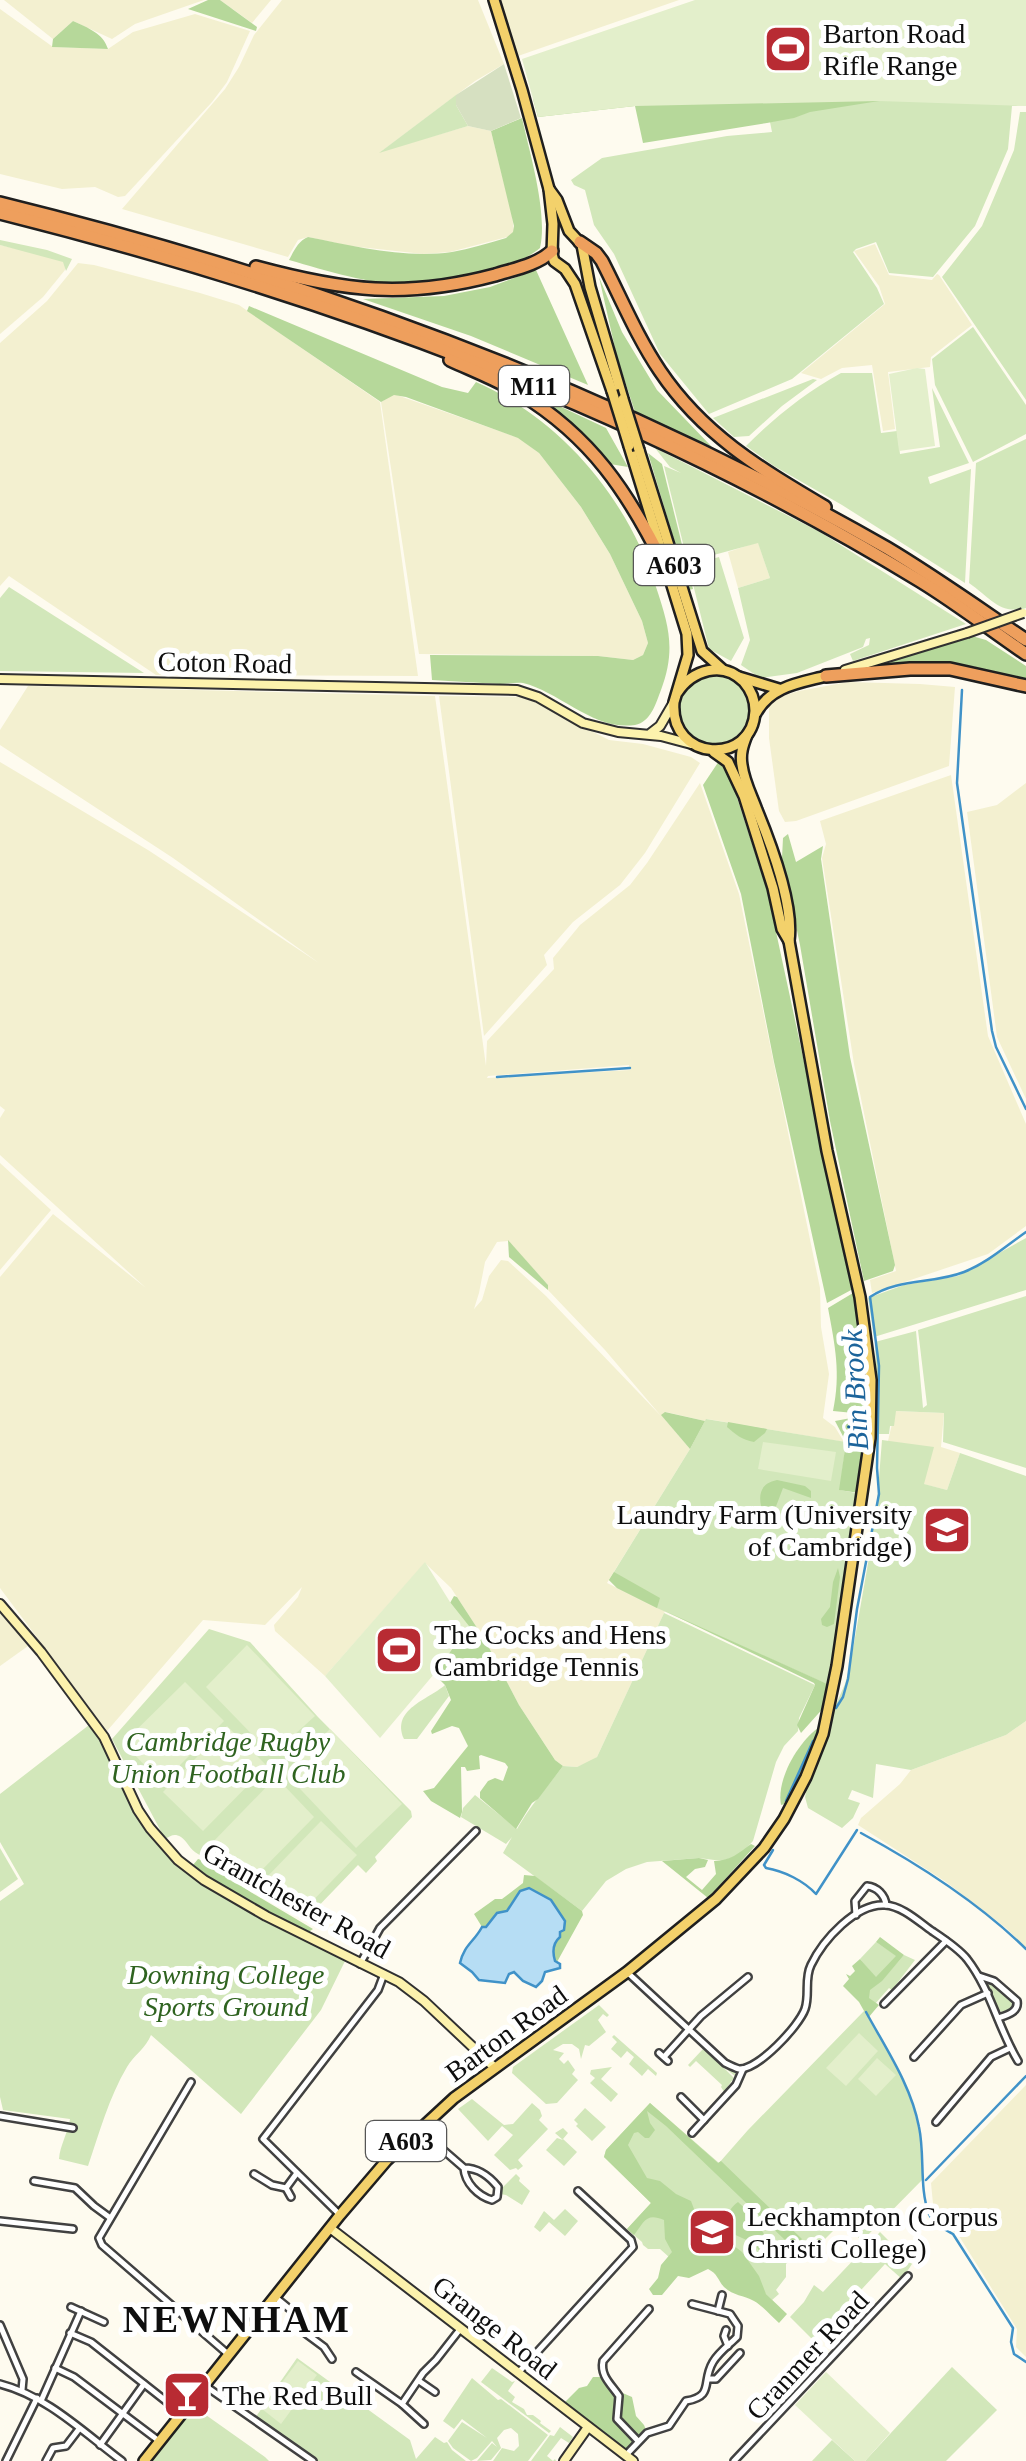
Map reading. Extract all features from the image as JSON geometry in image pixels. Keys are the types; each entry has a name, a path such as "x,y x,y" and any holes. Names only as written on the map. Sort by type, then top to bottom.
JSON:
{"highway":[{"name":"M11","path":"0,203 252,273 380,316 573,392 697,448 889,550 1026,640"},
{"name":"M11","path":"0,213 277,291 471,360 568,400 738,479 824,525 923,583 1026,654"},
{"path":"578,240 596,253 650,356 698,418 728,446 868,532 889,550"},
{"path":"140,241 314,282 386,290 467,282 539,261 552,249"},
{"path":"366,322 508,387 569,428 627,494 664,565"},
{"path":"826,676 910,668 950,669 1026,686"}],"main road":[{"path":"494,0 548,189 554,261 565,269 576,266 584,256 548,189"},
{"path":"552,249 563,238 578,240"},
{"name":"A603","path":"584,256 664,565 688,642 676,698"},
{"name":"A603","path":"565,269 575,284 634,448 702,651 724,670"},
{"path":"779,689 724,670 697,673 683,684 676,698 677,727 692,744 710,750 730,747 747,735 761,704 779,689 826,676"},
{"path":"737,676 752,696 754,718"},
{"name":"A603","path":"747,735 741,763 777,868 791,928 789,940"},
{"name":"A603","path":"710,750 735,772 759,837 782,929 789,940"},
{"name":"Barton Road","path":"144,2461 340,2215 400,2146 716,1899 764,1848 806,1777 826,1720 857,1542 871,1418 871,1380 862,1312 820,1120 789,940"}],"street":[{"path":"826,676 1025,612"},
{"name":"Coton Road","path":"0,679 517,690 538,697 583,723 692,744"},
{"path":"646,735 656,731 676,698"},
{"name":"Grantchester Road","path":"0,1604 104,1737 138,1810 178,1860 266,1916 384,1974 424,2001 499,2068"},
{"path":"360,1964 380,1928 476,1831"},
{"path":"856,1915 856,1901 867,1886 884,1897 886,1905"},
{"path":"627,1972 725,2064 743,2069 758,2063 798,2022 807,2001 808,1972 821,1949 856,1915 872,1906 886,1905 908,1914 960,1951 980,1976 1018,2061"},
{"path":"884,2004 946,1941"},
{"path":"340,2215 263,2139 378,1990 384,1974"},
{"path":"980,1976 994,1981 1017,2001 1011,2014 998,2018"},
{"path":"664,2057 687,2029 748,1977"},
{"path":"914,2057 961,2005 988,1993"},
{"path":"936,2122 991,2057 1010,2048"},
{"path":"692,2133 736,2086 743,2069"},
{"path":"191,2082 99,2238 102,2245 229,2354"},
{"path":"682,2101 704,2120"},
{"path":"0,2116 73,2128"},
{"path":"370,2130 380,2127 400,2146"},
{"path":"419,2128 464,2168 467,2181 475,2190 488,2200 497,2197 498,2187 493,2181 473,2168 464,2168"},
{"path":"286,2188 298,2172"},
{"path":"254,2174 272,2186 286,2188 292,2196"},
{"path":"34,2182 75,2188 110,2217"},
{"path":"518,2373 634,2247 578,2192"},
{"path":"0,2221 72,2229"},
{"name":"Grange Road","path":"330,2228 630,2458"},
{"name":"Cranmer Road","path":"734,2461 908,2276"},
{"path":"718,2310 722,2295"},
{"path":"275,2297 294,2312 301,2330 324,2347 332,2359"},
{"path":"630,2458 638,2441 669,2426 686,2401 701,2398 713,2362 738,2337 738,2326 730,2314 692,2304"},
{"path":"71,2307 104,2322"},
{"path":"638,2441 617,2420 619,2396 602,2368 603,2361 649,2309"},
{"path":"6,2461 81,2312"},
{"path":"0,2325 22,2378 22,2390"},
{"path":"402,2404 460,2328"},
{"path":"726,2330 728,2346"},
{"path":"70,2333 91,2342 182,2413"},
{"path":"708,2379 716,2378 740,2353"},
{"path":"55,2368 74,2377 159,2442"},
{"path":"356,2372 424,2424"},
{"path":"419,2381 435,2392"},
{"path":"0,2384 39,2400 122,2461"},
{"path":"100,2445 144,2384"},
{"path":"204,2385 313,2461"},
{"path":"564,2461 588,2427"},
{"path":"46,2461 55,2446 66,2446 79,2428"}],"shaded area":[{"path":"4,0 204,0 135,24 112,39 73,21 53,39"},
{"path":"220,0 271,0 252,23"},
{"path":"282,0 478,0 504,64 382,151 468,126 491,131 512,215 511,236 450,252 423,254 308,237 298,240 288,257 122,209 225,89 254,35"},
{"path":"499,0 679,0 518,56"},
{"path":"0,9 53,47 108,49 133,32 195,14 250,31 227,82 212,102 125,196 118,197 95,187 62,189 0,174"},
{"path":"875,244 889,275 932,280 939,275 972,325 931,357 930,367 888,372 895,429 883,431 872,365 842,368 821,379 801,373 885,304 879,286 854,251"},
{"path":"0,245 52,257 64,262 65,270 43,297 0,334"},
{"path":"78,263 239,305 380,402 418,676 156,675 9,576 0,586 0,343 47,301"},
{"path":"394,394 519,438 539,453 581,507 610,554 642,621 648,643 643,655 633,660 598,656 419,654 381,402"},
{"path":"758,542 770,578 738,588 728,552"},
{"path":"848,682 955,687 949,766 785,822 779,811 769,738 769,704 799,691"},
{"path":"28,686 435,696 486,1066 487,1041 554,969 553,958 580,925 630,885 700,783 739,894 820,1288 821,1327 829,1374 823,1418 835,1427 844,1442 666,1412 662,1416 690,1449 607,1583 665,1611 597,1757 591,1761 577,1767 563,1766 555,1760 451,1588 425,1563 325,1676 275,1631 274,1625 302,1587 265,1625 203,1620 107,1731 0,1588 0,1277 53,1214 146,1288 0,1155 0,1118 5,1110 0,1106 0,762 148,850 319,963 173,858 0,745 0,730","holes":["629,1065 630,1070 487,1078 488,1076","508,1241 548,1285 548,1290 661,1416 508,1261 501,1260 489,1276 482,1300 474,1309 485,1262 497,1242"]},
{"path":"439,696 526,697 609,740 643,744 700,763 645,853 620,885 573,922 544,955 547,965 484,1036"},
{"path":"951,775 988,1036 1026,1124 1026,1226 988,1254 872,1293 870,1280 896,1271 854,1064 822,858 826,844 820,821"},
{"path":"1026,783 1026,1099 997,1037 967,812 997,805"},
{"path":"0,1163 51,1210 0,1270"},
{"name":"Laundry Farm (University of Cambridge)","path":"895,1411 944,1413 941,1447 960,1453 947,1490 923,1484 888,1441"},
{"path":"0,1612 28,1646 0,1666"},
{"path":"1026,1721 1026,1948 946,1882 858,1825 911,1770 1006,1735"},
{"path":"1026,2085 1026,2357 1016,2347 1017,2329 959,2236 934,2214 931,2183"}],"green space":[{"path":"208,0 220,0 257,27 256,31 188,9"},
{"name":"Barton Road Rifle Range","path":"695,0 1026,0 1026,106 879,101 635,106 538,117 522,59"},
{"path":"73,21 99,35 108,49 52,47 53,39"},
{"path":"504,64 521,118 491,131 468,126 456,105 456,95"},
{"path":"552,93 900,95 794,118 643,143 635,106 538,117 533,99"},
{"path":"456,95 456,105 468,126 379,153"},
{"path":"900,95 1026,106 1012,106 1008,149 975,226 933,277 889,273 876,242 856,249 853,252 884,304 792,379 709,414 660,354 614,254 594,225 585,190 571,180 602,158 772,132 770,122"},
{"path":"1020,112 1026,112 1026,400 942,277 982,226 1014,150"},
{"path":"522,118 542,218 540,248 529,256 455,279 404,284 354,278 289,260 308,237 416,254 452,252 506,238 514,226 491,131"},
{"path":"0,240 72,259 66,271 63,262 0,245"},
{"path":"536,270 588,385 471,336 363,299 444,296 490,287"},
{"path":"599,277 622,332 657,390 712,447 635,412 617,357"},
{"path":"249,306 442,387 468,393 476,382 536,418 587,465 628,523 656,587 667,626 666,676 645,720 635,725 605,722 523,683 432,680 430,655 598,656 633,660 643,655 648,643 642,621 610,554 581,507 539,453 518,438 406,397 394,395 381,402 247,311"},
{"path":"973,327 1026,405 1026,434 973,462 935,385 932,359"},
{"path":"925,369 935,446 899,451 889,374"},
{"path":"841,373 872,373 881,433 897,431 900,454 940,447 932,388 969,463 928,477 930,484 971,469 965,583 746,446 791,406"},
{"path":"817,380 749,436 734,437 713,418"},
{"path":"523,389 606,428 628,467 610,464"},
{"path":"1026,439 1026,608 1017,610 996,604 969,583 976,463"},
{"path":"655,448 820,532 966,624 853,661 850,654 869,645 870,638 866,639 863,647 797,673 760,678 741,665 750,640 738,588 770,578 758,543 710,556 719,557 744,638 731,661 709,649 664,466 681,473 670,467"},
{"path":"648,453 662,464 693,589 689,590"},
{"path":"9,587 144,673 0,671 0,598"},
{"path":"972,636 986,640 1026,666 1026,681 972,666 887,663 917,651"},
{"path":"714,674 728,676 739,684 747,695 747,723 739,734 728,742 714,744 700,742 689,734 681,723 679,709 681,695 689,684 700,676"},
{"path":"719,761 731,779 767,890 853,1289 827,1303 741,894 703,785"},
{"path":"788,834 796,862 823,846 821,859 850,1057 895,1265 893,1271 864,1281 782,858 783,838"},
{"path":"1026,1238 1026,1290 874,1337 868,1298 904,1285 958,1276"},
{"path":"508,1240 548,1285 548,1290 509,1257"},
{"path":"853,1293 865,1364 864,1414 833,1411 837,1372 828,1308"},
{"path":"1026,1296 1026,1468 943,1442 944,1413 896,1411 889,1434 879,1434 875,1342 916,1331 923,1408 927,1405 918,1330"},
{"path":"665,1412 705,1421 690,1449 661,1415"},
{"path":"706,1419 846,1442 840,1490 856,1493 829,1685 657,1608 609,1580"},
{"path":"865,1420 859,1493 839,1490 846,1442 835,1421"},
{"path":"728,1422 767,1429 754,1442 733,1432 727,1427"},
{"name":"Laundry Farm (University of Cambridge)","path":"882,1440 934,1447 924,1484 947,1490 960,1453 1026,1476 1026,1721 1006,1735 911,1770 876,1764 873,1798 852,1790 848,1799 860,1803 853,1818 842,1828 808,1808 805,1797 850,1666 877,1503"},
{"path":"763,1442 836,1452 831,1481 758,1469"},
{"path":"777,1480 805,1486 811,1491 811,1498 783,1488 776,1513 765,1514 761,1492"},
{"name":"The Cocks and Hens Cambridge Tennis","path":"425,1562 469,1626 380,1738 325,1676"},
{"path":"838,1568 834,1624 827,1627 821,1619 830,1607"},
{"path":"614,1572 660,1598 657,1608 617,1588 609,1580"},
{"path":"454,1596 485,1640 519,1705 563,1766 516,1829 480,1798 488,1781 503,1781 508,1767 505,1763 481,1755 480,1769 467,1771 461,1767 460,1818 431,1801 423,1791 434,1788 468,1746 459,1728 452,1726 432,1734 431,1731 451,1700 445,1685 434,1674 468,1626 450,1603"},
{"path":"665,1611 829,1685 826,1705 801,1733 797,1725 814,1683"},
{"path":"664,1613 815,1685 799,1718 798,1731 776,1762 753,1841 740,1855 722,1861 699,1858 647,1862 626,1869 606,1881 582,1911 503,1853 512,1837 506,1844 461,1817 463,1808 475,1795 517,1829 563,1766 577,1767 597,1757"},
{"name":"Cambridge Rugby Union Football Club","path":"209,1629 250,1642 411,1811 412,1817 375,1857 377,1861 366,1873 358,1865 310,1915 310,1921 195,1852 181,1837 165,1839 112,1739"},
{"path":"247,1645 315,1716 272,1755 206,1687"},
{"path":"185,1682 224,1721 162,1783 123,1743"},
{"path":"445,1685 449,1696 417,1739 404,1739 401,1729 407,1713"},
{"name":"Downing College Sports Ground","path":"89,1725 113,1758 131,1802 172,1857 346,1959 321,2010 241,2114 151,2035 121,2079 88,2166 59,2159 70,2119 3,2110 0,1901 24,1884 0,1842 0,1794"},
{"path":"227,1726 267,1766 203,1831 163,1792"},
{"path":"821,1726 815,1750 788,1803 781,1805 782,1784 791,1761"},
{"path":"330,1729 402,1804 356,1848 285,1773"},
{"path":"276,1777 314,1817 248,1884 210,1845"},
{"path":"321,1821 357,1855 300,1914 264,1880"},
{"path":"751,1844 755,1846 708,1898 662,1861 708,1860 705,1867 686,1877 702,1890 716,1874 714,1861 730,1858"},
{"path":"0,1848 18,1879 0,1892"},
{"path":"198,1859 313,1929 307,1933 248,1902 193,1865"},
{"path":"524,1875 535,1876 582,1911 557,1962 554,1944 563,1924 560,1912 547,1898 529,1888 520,1891 506,1911 496,1913 485,1928 474,1914 523,1883"},
{"path":"880,1937 904,1955 870,1990 869,1998 879,2005 868,2018 843,1986 849,1979 846,1974 850,1976 855,1971 852,1966 860,1959 876,1977 896,1956 876,1942"},
{"path":"876,1942 897,1956 876,1978 860,1959"},
{"path":"904,1955 915,1960 892,1990 889,1988 875,2004 864,1994"},
{"path":"987,1979 1012,1998 1014,2005 1010,2011 998,2010"},
{"path":"599,2005 609,2015 603,2014 598,2020 606,2032 585,2045 581,2059 579,2049 572,2044 553,2050 564,2053 559,2059 564,2064 568,2060 578,2080 557,2103 546,2104 512,2073 513,2067"},
{"path":"864,2011 911,2101 919,2132 923,2179 862,2241 842,2222 814,2250 802,2240 796,2245 787,2237 780,2245 793,2256 786,2264 786,2277 776,2290 779,2294 772,2300 717,2247 688,2274 660,2249 648,2249 627,2229 651,2203 604,2157 606,2150 650,2103 719,2163"},
{"path":"859,2033 878,2051 846,2086 826,2068"},
{"path":"614,2035 656,2076 648,2069 642,2076 629,2064 634,2057 627,2051 621,2058 611,2049 617,2042"},
{"path":"703,2049 735,2071 736,2077 720,2064 734,2078 725,2090 736,2080 725,2093 722,2085 696,2061 688,2065"},
{"path":"877,2058 896,2075 876,2096 858,2079"},
{"path":"612,2067 601,2079 618,2094 611,2102 590,2083 595,2078 590,2074 591,2070"},
{"path":"472,2099 504,2125 513,2124 532,2103 540,2110 539,2120 548,2129 518,2160 523,2166 518,2170 510,2170 494,2155 513,2135 502,2126 488,2141 458,2109"},
{"path":"650,2103 718,2163 721,2161 802,2239 796,2245 788,2237 785,2240 647,2111 655,2130 649,2138 634,2133 628,2145 647,2178 660,2181 691,2201 692,2222 708,2232 716,2232 742,2252 766,2294 787,2314 779,2323 757,2303 728,2290 708,2269 689,2278 678,2276 662,2295 653,2295 649,2289 672,2252 665,2239 664,2220 649,2218 634,2235 627,2229 651,2203 604,2157 606,2150"},
{"path":"585,2108 606,2127 592,2141 574,2120"},
{"path":"563,2128 568,2133 563,2139 577,2152 564,2166 546,2150 557,2138 563,2140 555,2133"},
{"path":"516,2174 530,2191 522,2205 500,2194"},
{"path":"738,2202 764,2233 771,2254 768,2257 753,2243 729,2232 728,2216"},
{"path":"565,2209 578,2221 565,2236 549,2222 540,2232 534,2227 544,2211 554,2220"},
{"path":"880,2232 912,2264 902,2279 885,2264 814,2341 790,2317 814,2285 823,2292"},
{"path":"297,2358 410,2440 416,2459 435,2437 447,2442 466,2461 316,2461 255,2418"},
{"path":"298,2361 317,2375 281,2424 262,2409"},
{"path":"952,2367 997,2410 946,2461 865,2461"},
{"path":"492,2368 515,2381 508,2391 515,2397 512,2402 541,2421 549,2433 481,2382"},
{"path":"826,2372 890,2433 865,2461 855,2461 795,2405"},
{"path":"593,2377 600,2377 611,2388 632,2397 636,2416 646,2430 626,2451 564,2403"},
{"path":"472,2378 548,2435 528,2461 493,2461 502,2448 514,2451 519,2446 518,2434 511,2428 497,2438 501,2448 491,2460 477,2461 492,2443 497,2447 492,2441 471,2461 448,2441 462,2422 487,2438 462,2419 454,2429 443,2421"},
{"path":"196,2408 265,2457 269,2461 151,2461"},
{"path":"560,2427 573,2437 569,2443 561,2438 547,2456 553,2461 531,2461"},
{"path":"832,2440 855,2461 812,2461"}],"water":[{"path":"529,1888 551,1900 565,1921 553,1951 560,1968 545,1972 536,1987 514,1972 505,1983 479,1980 460,1963 464,1952 482,1927 497,1913 507,1911 520,1891"}],"waterway":[{"path":"962,690 957,783 992,1031 1026,1109"},
{"path":"497,1077 630,1068"},
{"name":"Bin Brook","path":"836,1708 848,1679 879,1494 879,1366 870,1297 892,1287 964,1272 1026,1232"},
{"name":"Bin Brook","path":"786,1801 813,1741"},
{"name":"Bin Brook","path":"773,1850 766,1868 793,1877 816,1894 857,1830"},
{"path":"861,1833 948,1885 1026,1949"},
{"name":"Bin Brook","path":"866,2012 897,2068 915,2112 929,2214 953,2234 1013,2328 1014,2354 1026,2362"},
{"path":"926,2180 1026,2076"}],"place":[{"name":"Barton Road Rifle Range","path":"788,49"},
{"name":"Laundry Farm (University of Cambridge)","path":"947,1530"},
{"name":"The Cocks and Hens Cambridge Tennis","path":"399,1650"},
{"name":"Leckhampton (Corpus Christi College)","path":"712,2232"},
{"name":"The Red Bull","path":"187,2395"}],"district":[{"name":"NEWNHAM","path":"237,2319"}]}
